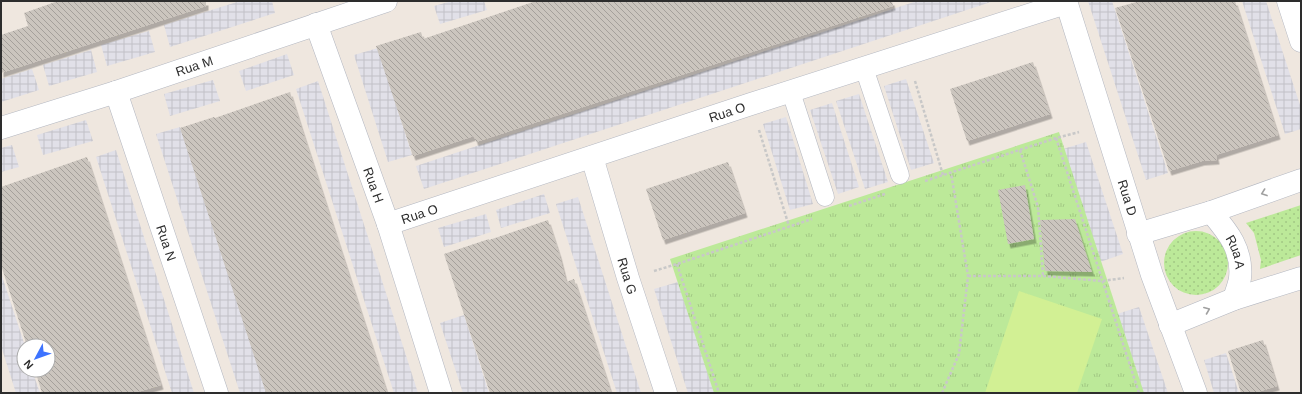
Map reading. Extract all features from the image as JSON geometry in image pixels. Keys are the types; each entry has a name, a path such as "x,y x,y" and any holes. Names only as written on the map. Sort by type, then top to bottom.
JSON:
{"street":[{"name":"Rua M","path":"1,128 116,92 386,1"},
{"path":"1288,1 1301,42"},
{"name":"Rua O","path":"388,224 1066,2"},
{"name":"Rua D","path":"1066,2 1138,234 1196,393"},
{"name":"Rua H","path":"316,24 388,224 441,393"},
{"name":"Rua N","path":"116,92 217,393"},
{"name":"Rua G","path":"592,157 628,278 666,393"},
{"path":"1138,234 1212,212 1301,180"},
{"name":"Rua A","path":"1212,212 1229,234 1236,248 1240,264 1240,278 1234,299"},
{"path":"1170,325 1234,299 1301,278"}],"lane":[{"path":"864,68 900,175"},
{"path":"791,92 825,197"}],"path":[{"path":"906,54 943,175"},
{"path":"751,104 789,226"},
{"path":"921,182 1056,138 1104,125"},
{"path":"1056,138 1139,393"},
{"path":"1020,150 1038,207 1043,276"},
{"path":"942,393 959,354 968,276 951,173"},
{"path":"848,207 892,192"},
{"path":"628,278 677,264 818,216"},
{"path":"677,264 719,393"},
{"path":"968,276 1043,276 1102,281 1152,275"}],"shaded area":[{"path":"240,1 272,1 275,13 170,47 164,25"},
{"path":"452,1 484,1 487,10 440,24 434,6"},
{"path":"917,1 994,1 424,189 416,166"},
{"path":"1088,1 1112,1 1168,173 1146,180"},
{"path":"1242,1 1266,1 1301,108 1301,129 1285,134"},
{"path":"149,31 155,52 107,66 101,45"},
{"path":"378,48 412,155 388,162 354,55"},
{"path":"91,50 97,72 49,86 43,65"},
{"path":"287,54 294,75 246,91 239,71"},
{"path":"32,69 39,90 1,102 1,79"},
{"path":"906,79 934,163 911,170 884,86"},
{"path":"213,80 220,101 170,116 164,94"},
{"path":"318,81 418,393 394,393 296,89"},
{"path":"859,94 888,182 865,189 836,101"},
{"path":"832,103 859,187 838,194 810,110"},
{"path":"786,117 813,204 790,210 763,124"},
{"path":"86,120 93,141 43,155 37,135"},
{"path":"180,127 267,393 240,393 156,134"},
{"path":"1086,142 1123,254 1100,262 1063,149"},
{"path":"12,145 19,167 1,172 1,148"},
{"path":"116,150 194,393 172,393 96,157"},
{"path":"544,194 550,213 501,228 496,210"},
{"path":"578,197 641,393 617,393 556,204"},
{"path":"486,214 491,232 444,247 438,228"},
{"path":"1,273 22,338 16,338 16,378 35,378 40,393 16,393 1,346"},
{"path":"678,282 714,392 688,393 654,289"},
{"path":"1139,307 1168,393 1143,393 1117,314"},
{"path":"464,315 489,393 463,393 440,323"},
{"path":"1226,353 1239,393 1214,393 1204,360"}],"green space":[{"path":"1059,132 1144,393 714,393 670,259"},
{"path":"1301,205 1301,255 1260,269 1261,260 1254,233 1246,223"},
{"path":"1196,231 1208,234 1219,240 1225,251 1228,263 1225,275 1219,286 1208,292 1196,295 1184,292 1173,286 1167,275 1164,263 1167,251 1173,240 1184,234"},
{"path":"1019,291 1102,319 1077,393 985,393"}],"building":[{"path":"58,1 206,1 206,6 1,73 1,35 28,26 24,13"},
{"path":"536,1 892,1 893,6 476,142 474,136 413,156 376,46 421,32 423,39"},
{"path":"1140,1 1235,1 1278,135 1216,155 1217,160 1202,161 1169,171 1115,8"},
{"path":"1033,62 1050,114 967,141 950,89"},
{"path":"290,92 387,393 266,393 180,128 214,117 215,118"},
{"path":"87,157 161,385 134,393 42,393 37,378 56,378 56,338 24,338 1,265 1,187"},
{"path":"728,162 745,213 663,240 646,189"},
{"path":"1025,185 1034,239 1008,244 998,190"},
{"path":"1075,219 1092,272 1045,271 1040,220"},
{"path":"548,220 566,282 574,279 611,393 490,393 444,254"},
{"path":"1263,340 1277,386 1254,393 1241,393 1228,351"}]}
